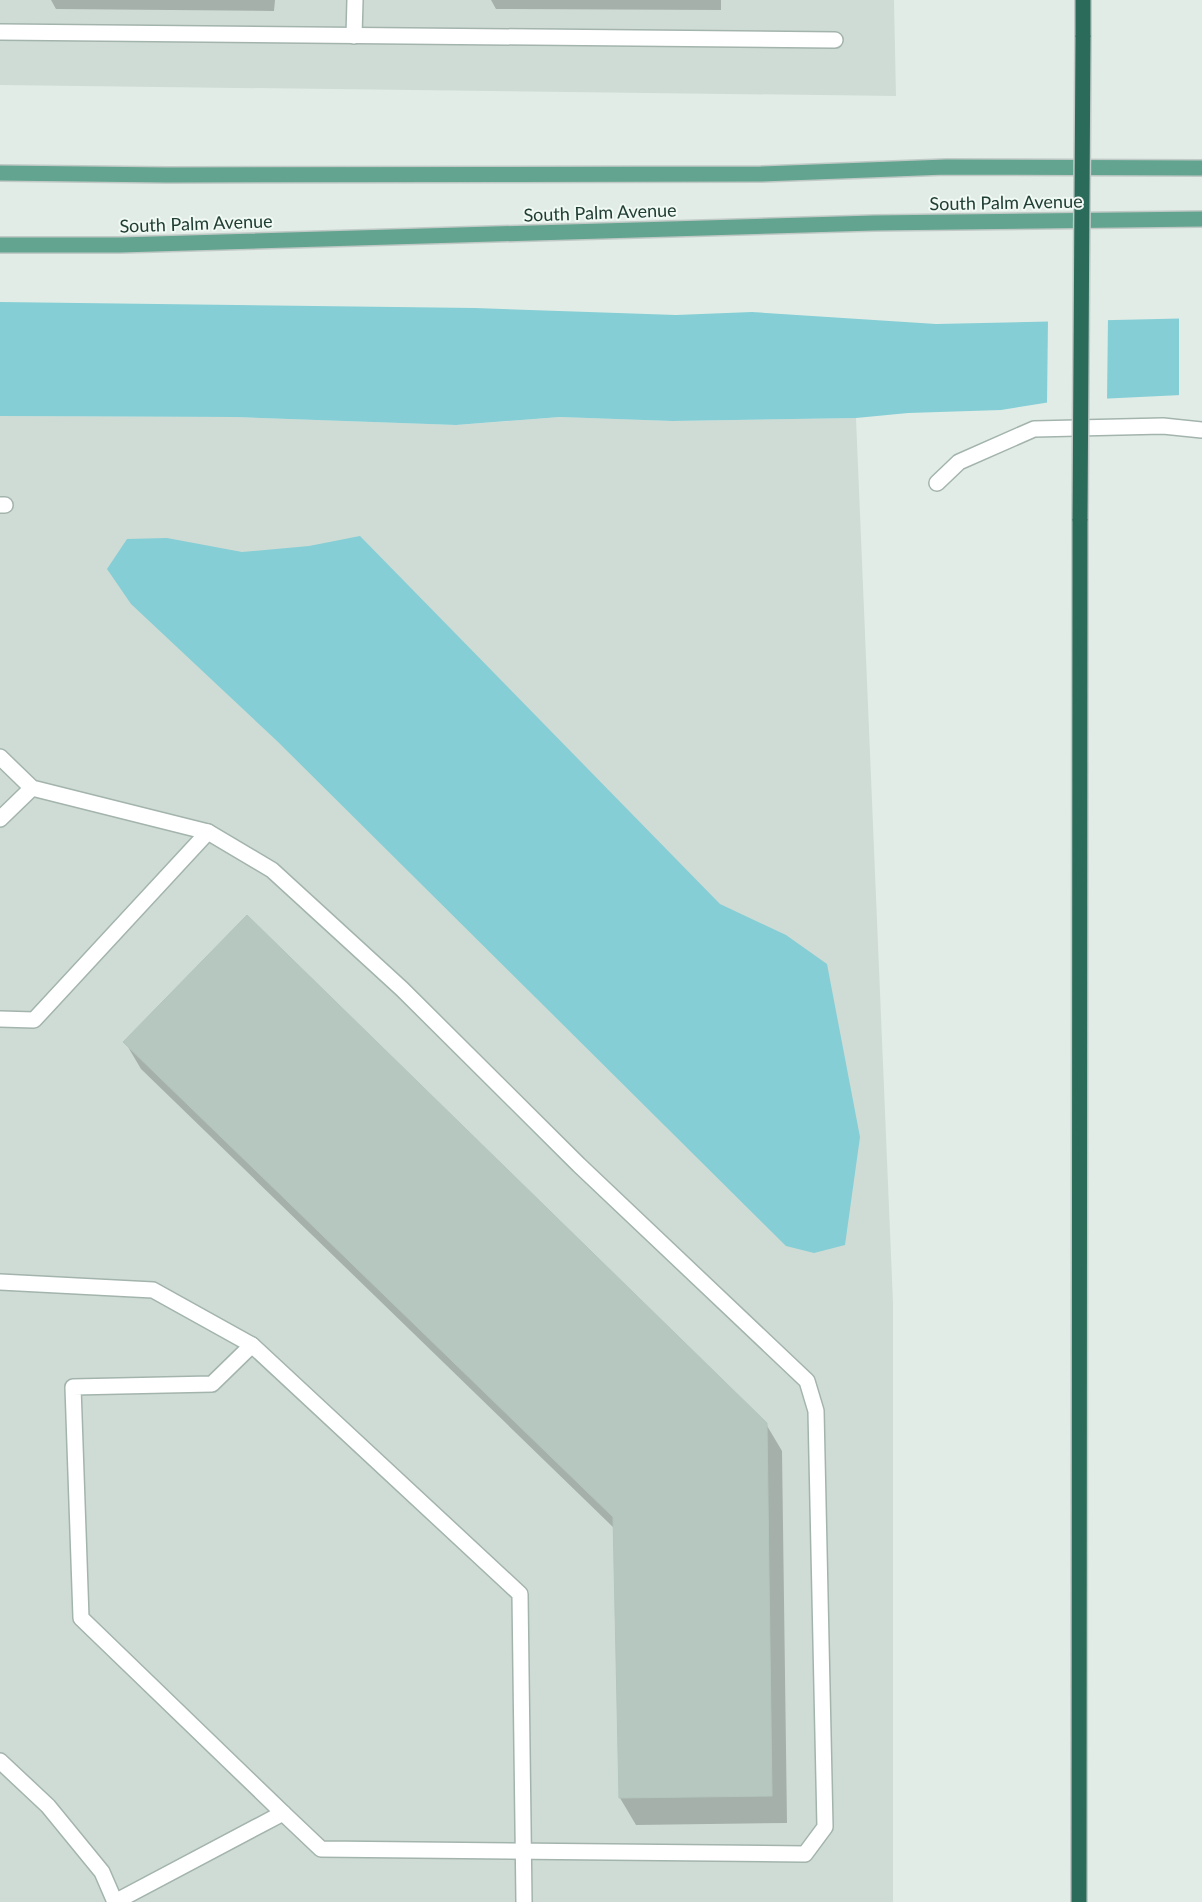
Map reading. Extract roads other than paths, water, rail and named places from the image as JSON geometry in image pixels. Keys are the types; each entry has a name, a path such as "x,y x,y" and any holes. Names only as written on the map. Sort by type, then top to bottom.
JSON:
{"highway":[{"path":"1080,1902 1080,519 1083,0"}],"main road":[{"name":"South Palm Avenue","path":"0,173 167,175 761,174 946,166 1202,168"},
{"name":"South Palm Avenue","path":"0,245 120,245 874,223 1202,219"}],"street":[{"path":"354,36 355,0"},
{"path":"0,32 835,40"},
{"path":"937,483 959,462 1034,429 1163,426 1202,430"},
{"path":"0,757 32,788 208,832 272,870 402,989 579,1164 807,1381 816,1411 825,1827 805,1854 321,1849 81,1618 73,1387 212,1384 252,1345"},
{"path":"0,819 32,788"},
{"path":"0,1019 34,1020 208,832"},
{"path":"0,1282 153,1290 252,1345 520,1594 524,1902"},
{"path":"0,1761 54,1813 102,1872 115,1902 283,1813"}],"water":[{"path":"0,302 475,308 676,315 752,312 936,324 1202,318 1202,394 1057,401 1001,410 908,413 856,418 672,421 560,417 456,425 235,417 0,416"},
{"path":"360,536 720,904 786,935 827,964 860,1137 845,1245 814,1253 786,1246 277,741 131,604 107,569 127,539 167,538 242,552 309,546"}]}
